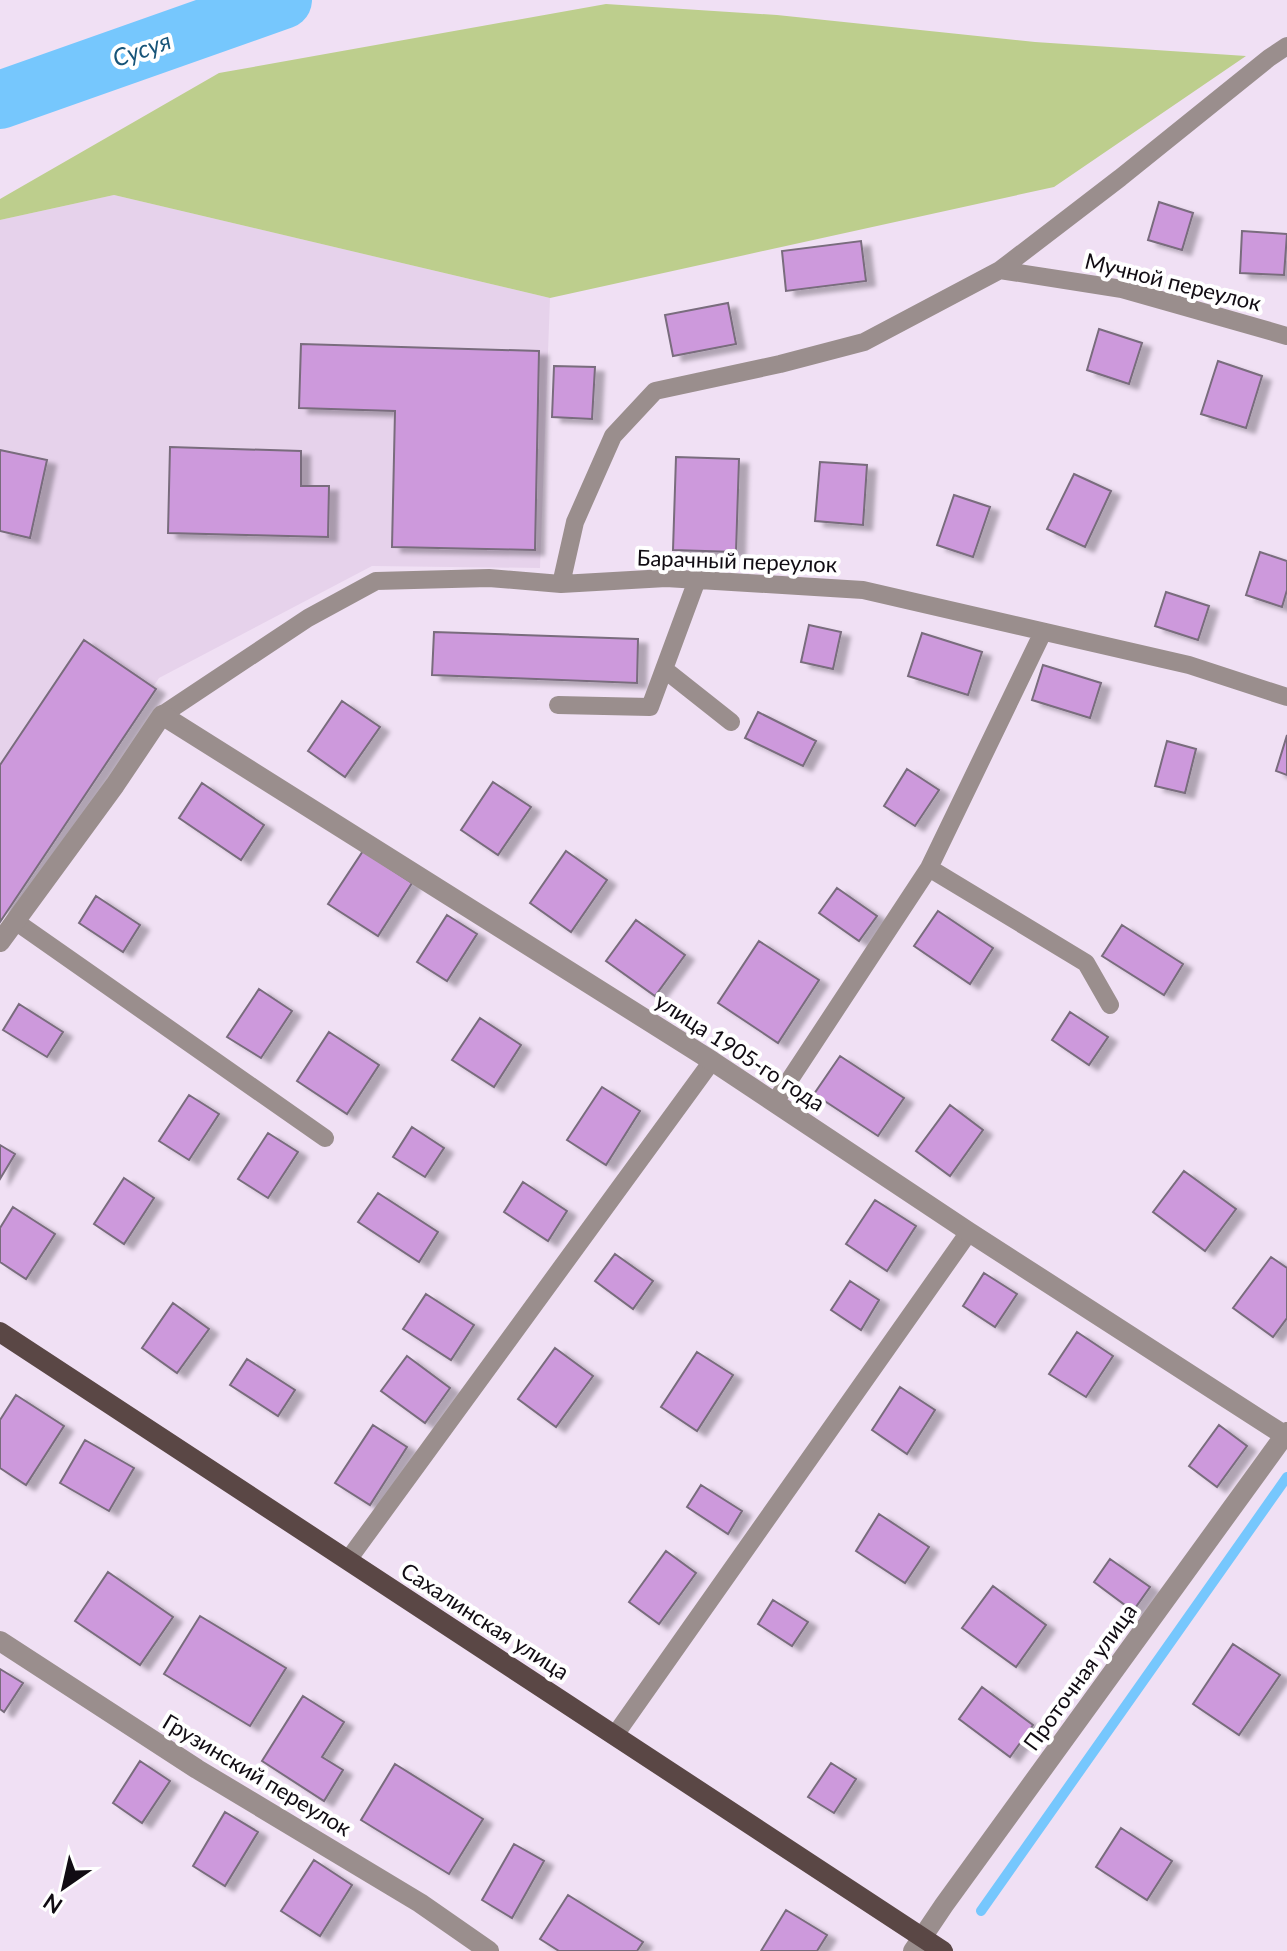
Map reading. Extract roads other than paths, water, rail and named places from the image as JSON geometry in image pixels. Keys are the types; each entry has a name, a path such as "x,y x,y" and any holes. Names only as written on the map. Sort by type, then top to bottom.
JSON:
{"main road":[{"name":"Сахалинская улица","path":"0,1332 615,1735 917,1944 943,1951"}],"street":[{"path":"0,942 115,785 162,715"},
{"name":"улица 1905-го года","path":"162,715 712,1061 969,1232 1286,1435"},
{"name":"Проточная улица","path":"917,1944 1286,1435"},
{"name":"Грузинский переулок","path":"0,1641 197,1769 420,1903 489,1951"}],"lane":[{"path":"561,584 575,522 613,436 655,391 864,342 1000,270 1287,46"},
{"name":"Мучной переулок","path":"1000,270 1122,289 1287,336"},
{"name":"Барачный переулок","path":"162,715 308,618 376,581 489,578 561,584 666,578 863,590 1189,665 1287,697"},
{"path":"558,705 650,707 697,580"},
{"path":"775,1102 929,868 1043,632"},
{"path":"664,669 731,722"},
{"path":"929,868 1086,963 1110,1005"},
{"path":"15,921 325,1138"},
{"path":"348,1560 712,1061"},
{"path":"615,1735 969,1232"}],"waterway":[{"name":"Сусуя","path":"0,100 283,0"},
{"path":"981,1911 1287,1477"}]}
